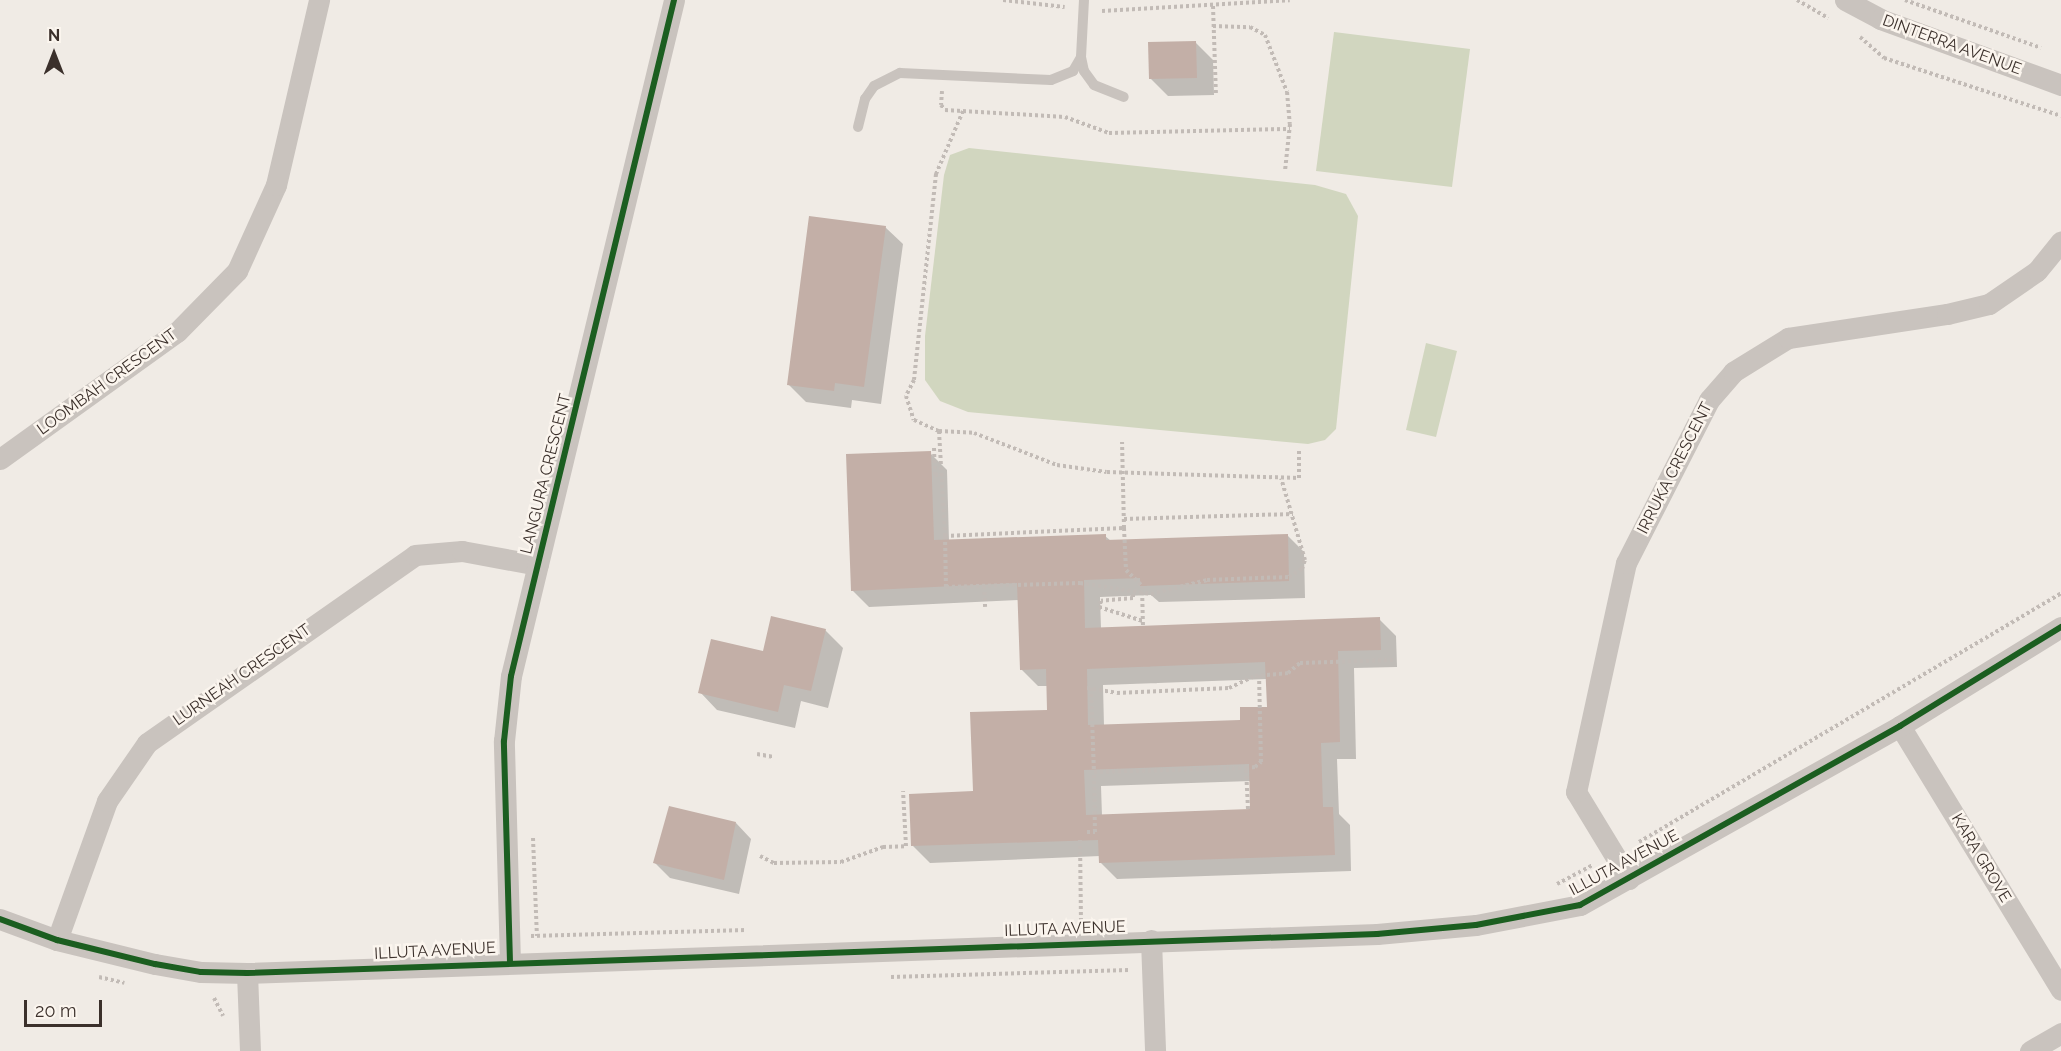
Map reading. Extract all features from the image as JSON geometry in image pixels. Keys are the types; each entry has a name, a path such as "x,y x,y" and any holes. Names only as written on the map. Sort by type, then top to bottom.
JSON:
{"street":[{"name":"LOOMBAH CRESCENT","path":"0,459 177,332 237,271 276,185 319,0"},
{"name":"LANGURA CRESCENT","path":"510,962 506,706 674,0"},
{"name":"DINTERRA AVENUE","path":"1845,0 1880,19 2060,79"},
{"name":"IRRUKA CRESCENT","path":"1629,879 1576,792 1626,563 1709,400 1733,372 1788,338 1947,314 1989,304 2037,271 2061,241"},
{"name":"LURNEAH CRESCENT","path":"57,940 107,801 147,743 415,555 462,551 538,565"},
{"name":"ILLUTA AVENUE","path":"0,919 57,940 155,964 201,972 247,973 538,961 1377,934 1476,925 1580,905 1900,726 2061,627"},
{"name":"KARA GROVE","path":"1900,726 2061,990"},
{"path":"1151,940 1155,1051"},
{"path":"247,973 250,1051"},
{"path":"2030,1051 2061,1033"}],"lane":[{"path":"1084,4 1081,57 1084,71 1094,85 1124,97"},
{"path":"858,127 865,99 886,77 915,71 1051,80 1073,71 1081,57"}],"path":[{"path":"1003,0 1084,4 1111,12 1290,0"},
{"path":"1797,0 1838,24"},
{"path":"1905,0 2041,48"},
{"path":"1213,6 1216,95"},
{"path":"1213,26 1250,27 1265,36 1287,92 1290,129 1285,171"},
{"path":"1858,36 1884,58 2061,116"},
{"path":"943,73 941,105 945,110 1065,117 1110,133 1290,129"},
{"path":"963,111 936,174 914,380 906,396 914,420 939,431 974,433 1057,465 1123,472 1299,478 1299,451"},
{"path":"939,431 946,587 1080,583 1142,594 1207,580 1289,577 1302,569 1305,560 1281,478"},
{"path":"1122,442 1126,570 1140,583 1143,623 1099,607 1101,601 1133,598 1133,594"},
{"path":"934,448 935,475 942,475"},
{"path":"1124,519 1293,514"},
{"path":"945,536 1124,528"},
{"path":"984,586 985,608"},
{"path":"1547,887 1615,856 2061,593"},
{"path":"1087,832 1095,832 1089,688 1117,693 1228,688 1258,675 1288,673 1300,663 1393,660"},
{"path":"1094,772 1255,768 1261,762 1258,675"},
{"path":"757,754 774,757"},
{"path":"1246,768 1248,809"},
{"path":"760,856 774,863 841,862 883,847 906,846 903,791"},
{"path":"532,832 538,961"},
{"path":"1080,840 1081,920"},
{"path":"1069,920 1093,919"},
{"path":"509,937 753,929"},
{"path":"214,998 224,1022"}],"green space":[{"path":"1334,32 1470,49 1452,187 1316,171"},
{"path":"969,148 1315,185 1346,194 1358,216 1336,429 1325,440 1308,444 968,412 940,401 925,380 925,336 944,175 950,155"},
{"path":"1426,343 1457,351 1436,437 1406,430"}],"building":[{"path":"1196,41 1197,78 1149,79 1148,42"},
{"path":"809,216 886,226 864,387 835,383 834,391 787,385"},
{"path":"931,451 934,540 1106,534 1106,540 1288,534 1289,581 1140,586 1140,578 1084,580 1085,628 1380,617 1381,650 1338,651 1340,742 1321,743 1323,807 1333,807 1335,855 1099,863 1098,840 911,846 909,794 973,791 970,712 1047,710 1046,669 1020,670 1017,583 851,591 846,454","holes":["1265,662 1267,707 1240,707 1240,720 1088,725 1087,669","1249,764 1250,809 1086,815 1084,770"]},
{"path":"771,616 826,629 811,691 784,685 778,712 698,693 711,639 763,651"},
{"path":"669,806 736,822 724,880 653,863"}],"cycle path":[{"path":"510,962 504,741 511,676 674,0"},
{"path":"0,919 57,940 155,964 201,972 247,973 1377,934 1476,925 1580,905 1900,726 2061,627"}]}
